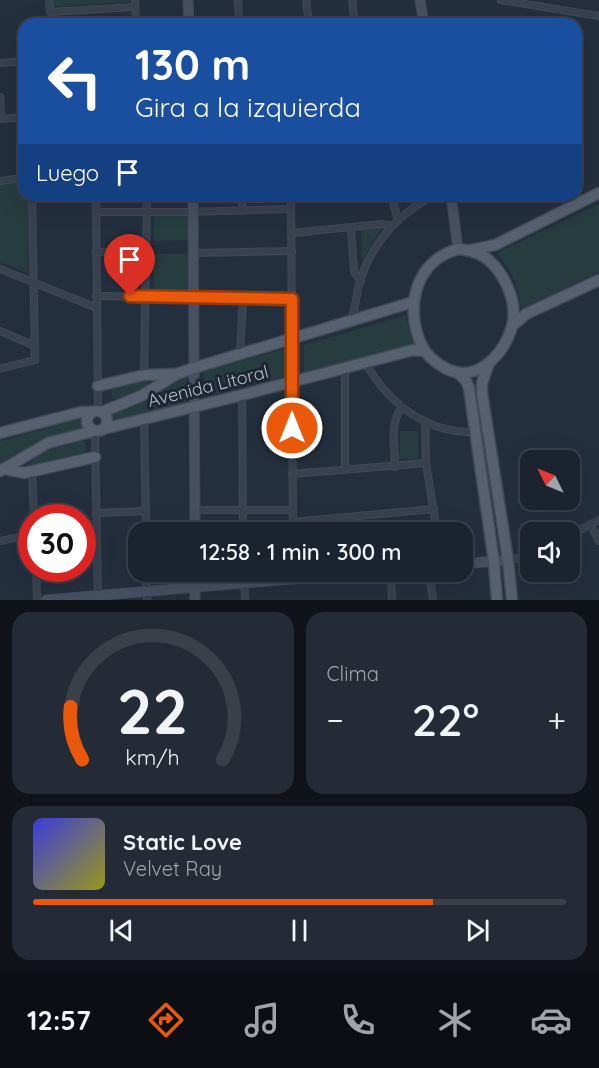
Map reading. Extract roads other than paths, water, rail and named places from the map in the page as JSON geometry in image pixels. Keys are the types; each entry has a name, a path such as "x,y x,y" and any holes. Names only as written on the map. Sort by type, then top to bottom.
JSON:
{"main road":[{"path":"470,250 495,244 599,194"},
{"path":"458,373 469,373 489,363 503,348 513,325 514,309 508,285 493,264 485,256 470,250 459,249 446,252 424,273 412,302 413,318 418,338 425,351 437,363 458,373 469,388 494,562 497,600"},
{"path":"513,325 526,314 599,280"},
{"name":"Avenida Litoral","path":"0,433 81,412 97,411 141,396 177,374 194,368 412,302"},
{"name":"Avenida Litoral","path":"2,470 48,443 413,350 425,351"},
{"path":"489,363 482,383 482,393 512,600"},
{"path":"98,386 144,375 177,374"},
{"path":"97,411 107,420 98,430 88,427 86,420 97,411"},
{"path":"2,470 17,473 32,471 95,457"}],"street":[{"path":"50,0 50,12 135,3 136,18"},
{"path":"188,0 189,18"},
{"path":"238,0 239,18"},
{"path":"306,0 308,18"},
{"path":"352,0 354,18"},
{"path":"420,0 423,18"},
{"path":"501,0 599,16"},
{"path":"0,63 18,62"},
{"path":"0,96 1,119 18,118"},
{"path":"0,181 18,179"},
{"path":"0,369 35,360 32,201"},
{"path":"96,201 97,411"},
{"path":"144,375 147,201"},
{"path":"193,201 195,522"},
{"path":"242,201 242,211"},
{"path":"291,201 293,522 434,509"},
{"path":"393,201 398,220"},
{"path":"351,320 370,256 392,226 414,206 423,201"},
{"path":"452,201 459,249"},
{"path":"96,212 291,209"},
{"path":"292,233 382,224 392,226"},
{"path":"351,228 354,272 361,281"},
{"path":"193,253 292,251"},
{"path":"96,252 147,253"},
{"path":"0,269 96,308"},
{"path":"96,296 292,299"},
{"path":"240,354 243,298"},
{"path":"0,331 35,346"},
{"path":"363,363 402,408 448,431 475,432"},
{"path":"345,369 345,470"},
{"path":"242,395 243,522"},
{"path":"395,467 395,423 397,413 402,408"},
{"path":"144,418 146,522"},
{"path":"425,421 426,464 436,522"},
{"path":"96,504 95,438 98,430"},
{"path":"292,474 426,464"},
{"path":"32,471 33,504"},
{"path":"195,510 292,510"},
{"path":"97,598 96,513 146,511"},
{"path":"580,530 599,520"},
{"path":"590,524 599,541"},
{"path":"0,541 18,537"},
{"path":"473,563 520,558"},
{"path":"36,582 37,600"},
{"path":"195,582 195,600"},
{"path":"48,600 146,595 195,586 244,582 245,600"},
{"path":"391,582 392,600"},
{"path":"430,582 433,600"}]}
